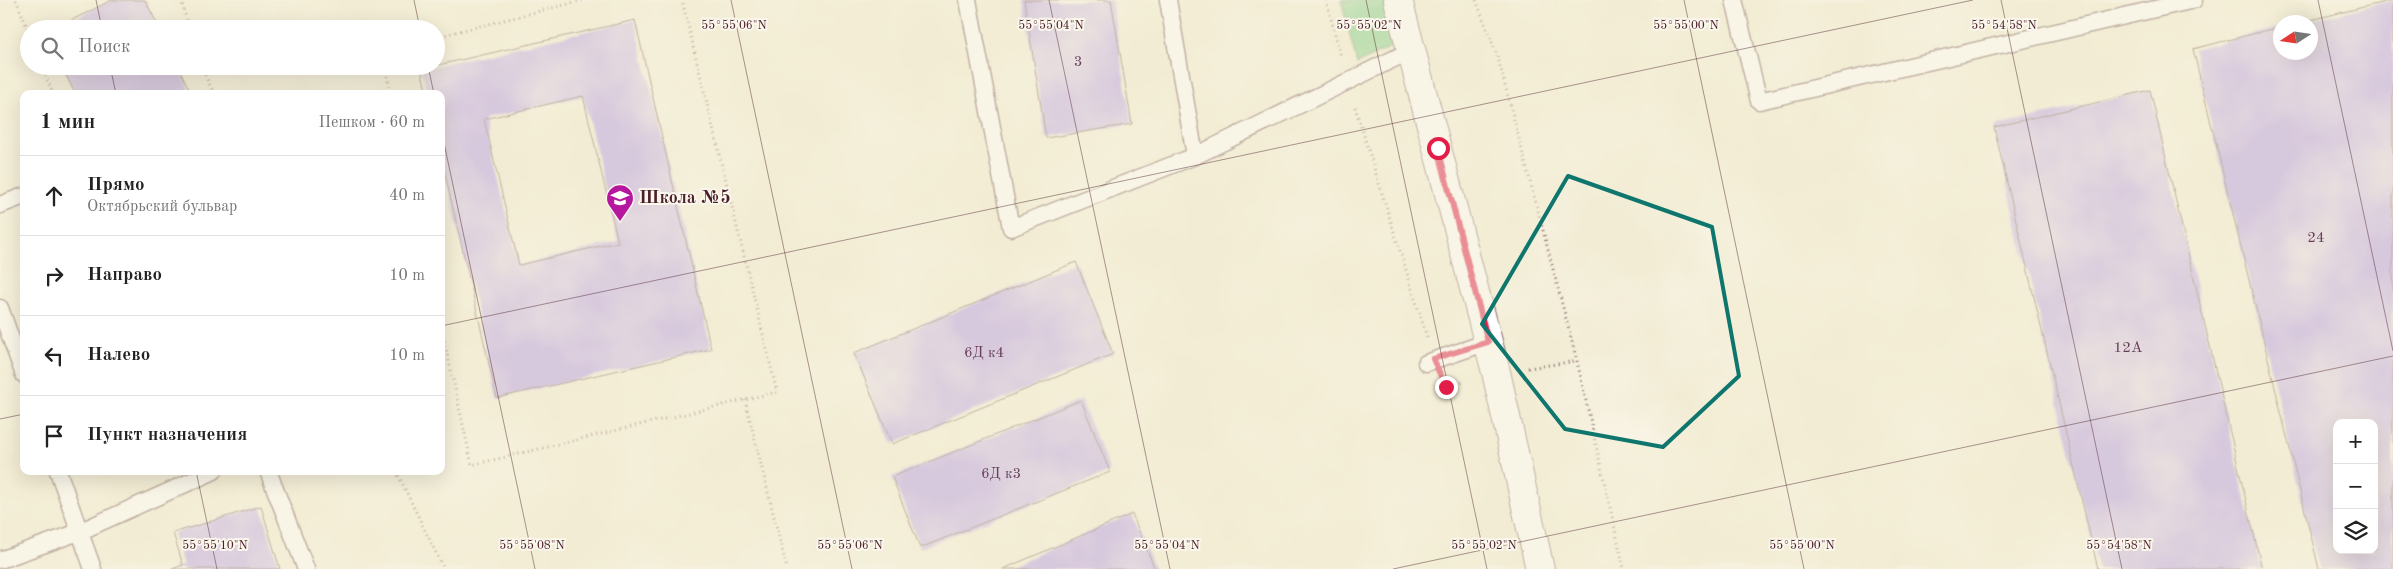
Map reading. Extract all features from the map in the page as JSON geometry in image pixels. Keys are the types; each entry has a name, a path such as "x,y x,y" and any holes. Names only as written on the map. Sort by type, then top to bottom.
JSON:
{"street":[{"path":"1398,0 1488,342 1540,569"}],"lane":[{"path":"968,0 1011,228 1195,156 1412,50"},
{"path":"1168,0 1195,156"},
{"path":"1734,0 1759,101 2194,0"},
{"path":"0,206 20,198"},
{"path":"0,308 20,364"},
{"path":"1430,361 1488,342"},
{"path":"59,475 93,569"},
{"path":"0,560 79,532 205,475"},
{"path":"270,475 306,569"}],"path":[{"path":"16,0 24,20"},
{"path":"181,0 186,20"},
{"path":"445,35 572,1 584,0"},
{"path":"445,344 472,465 777,392 682,0"},
{"path":"1326,0 1347,81 1430,361 1446,387"},
{"path":"1476,0 1498,58 1540,218 1576,360 1624,569"},
{"path":"46,75 52,90"},
{"path":"205,75 212,90"},
{"path":"387,75 390,90"},
{"path":"745,400 787,569"},
{"path":"398,475 444,569"}],"highlighted area":[{"path":"1568,176 1712,227 1739,376 1663,447 1565,429 1482,324"}],"green space":[{"path":"1341,0 1386,0 1398,43 1357,64"}],"building":[{"path":"112,0 145,0 155,20 72,20"},
{"path":"1024,0 1111,0 1132,124 1046,138"},
{"path":"2393,0 2393,569 2319,569 2193,49 2273,29 2273,60 2318,60 2318,18"},
{"path":"635,20 711,349 497,398 445,174 445,90 426,90 422,75 445,75 445,64","holes":["583,96 618,242 519,265 484,119"]},
{"path":"66,75 182,75 189,89 187,90 73,90"},
{"path":"2150,90 2262,569 2098,569 1994,127"},
{"path":"1076,262 1113,354 892,444 854,353"},
{"path":"1081,400 1110,472 920,548 892,477"},
{"path":"261,506 280,569 172,569 183,565 173,533"},
{"path":"1132,514 1155,569 1003,569"}],"place":[{"name":"Школа №5","path":"620,222"}],"route":[{"path":"1438,148 1488,342 1433,359 1446,387"}]}
